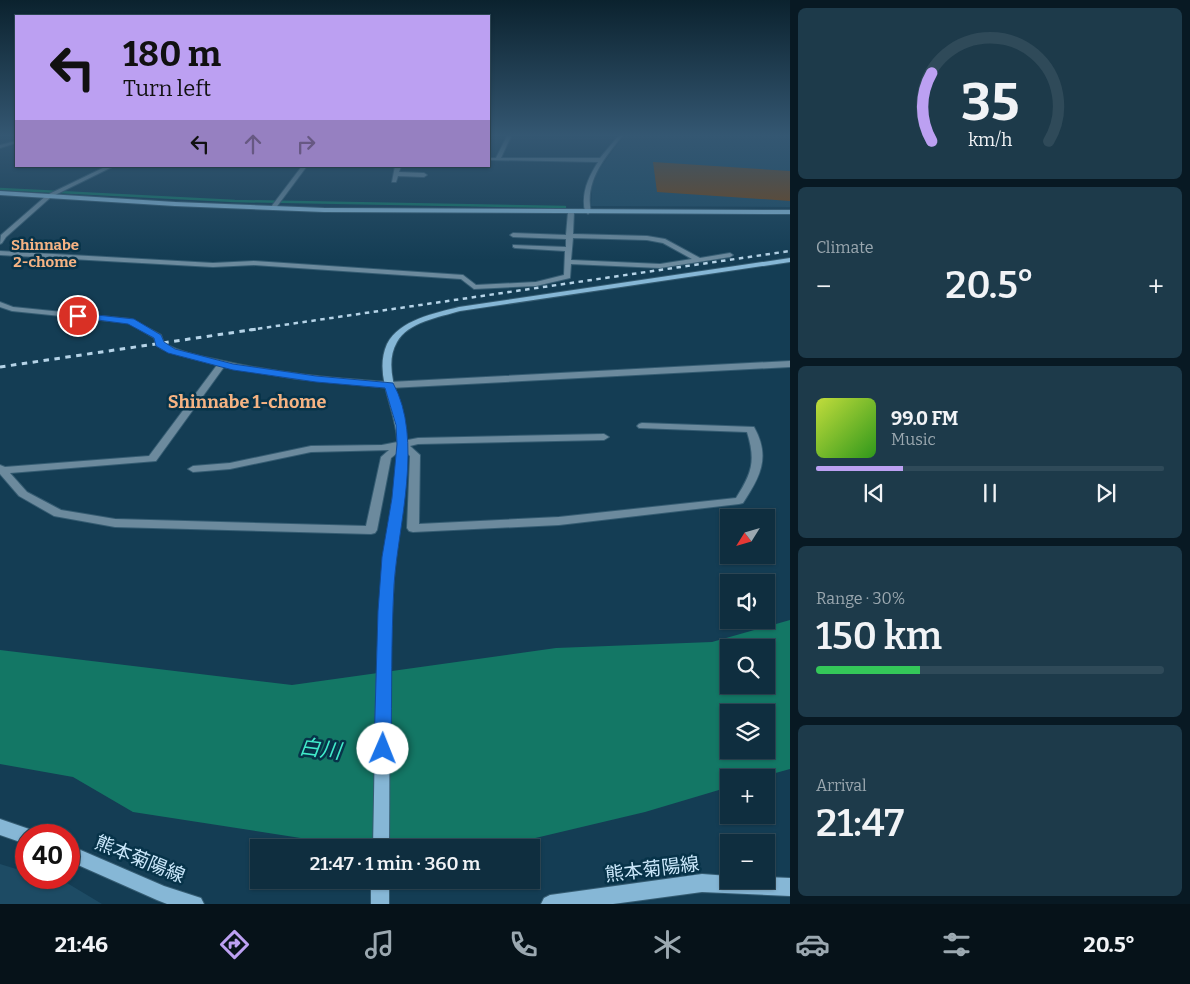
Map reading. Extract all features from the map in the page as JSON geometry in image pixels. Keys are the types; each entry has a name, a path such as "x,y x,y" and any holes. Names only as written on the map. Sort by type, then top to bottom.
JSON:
{"main road":[{"path":"0,193 273,208 386,212 790,212"},
{"path":"381,839 386,611 389,557 398,498 402,444 402,425 390,385 388,358 393,342 411,326 459,309 790,260"},
{"path":"0,826 15,832"},
{"name":"熊本菊陽線","path":"80,858 163,894 196,904"},
{"name":"熊本菊陽線","path":"550,904 702,883 790,887"},
{"path":"380,889 380,904"}],"street":[{"path":"0,242 4,236 50,196 91,176"},
{"path":"273,208 297,176"},
{"path":"394,182 395,176"},
{"path":"588,212 585,205 586,192 594,176"},
{"path":"0,253 213,265 254,263 464,277 474,287 536,284 556,281 567,276 571,212"},
{"path":"513,235 647,238 666,241 700,260"},
{"path":"515,246 569,249"},
{"path":"567,262 660,266 730,255"},
{"path":"0,304 12,309 131,321 158,337 160,344 171,351 222,364 316,379 390,385 790,364"},
{"path":"2,469 152,459 222,364"},
{"path":"402,444 415,455 413,528 558,520 739,501 753,480 760,456 751,429 642,426"},
{"path":"193,469 230,466 310,449 382,448 418,441 604,438"},
{"path":"2,469 23,494 58,513 115,523 371,530 386,457 402,444"}],"shaded area":[{"path":"596,176 790,176 790,207 591,206 592,187"},
{"path":"655,176 790,176 790,201 657,192"},
{"path":"0,864 15,869 15,889 77,889 102,904 0,904"}],"water":[{"name":"白川","path":"790,620 790,769 775,773 775,769 720,769 720,790 645,812 532,839 307,839 133,812 73,777 0,764 0,650 292,685 556,648 712,642 720,640 720,694 775,694 775,639 723,639 758,629 775,629 775,624"}],"waterway":[{"path":"0,189 235,201 565,207"}],"railway":[{"path":"249,330 790,251"},
{"path":"0,367 257,329"}],"district":[{"name":"Shinnabe 2-chome","path":"45,254"},
{"name":"Shinnabe 1-chome","path":"247,402"}],"route":[{"path":"78,316 131,321 158,337 160,344 171,351 233,367 342,382 390,385 402,425 402,444 398,498 389,557 383,749"}]}
